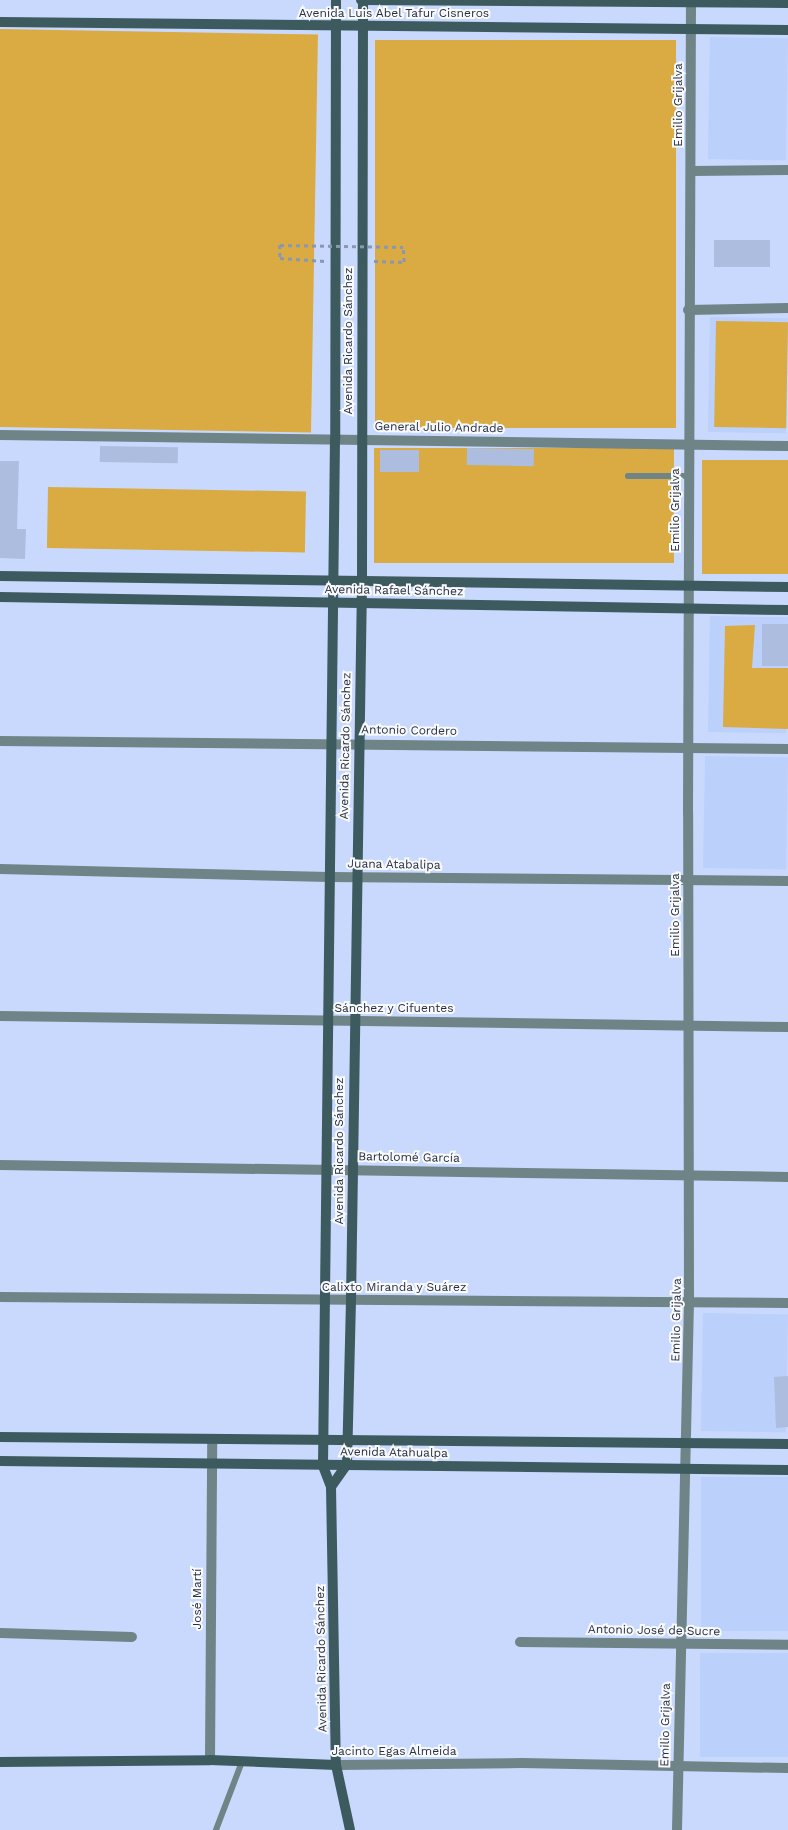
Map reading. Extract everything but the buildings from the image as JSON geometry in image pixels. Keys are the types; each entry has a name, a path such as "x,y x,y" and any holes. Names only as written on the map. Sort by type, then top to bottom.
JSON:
{"main road":[{"name":"Avenida Ricardo Sánchez","path":"336,0 335,438 328,877 323,1466 332,1487 336,1765 350,1830"},
{"name":"Avenida Ricardo Sánchez","path":"347,1464 362,580 361,439 364,27 362,0"},
{"name":"Avenida Luis Abel Tafur Cisneros","path":"362,0 788,3"},
{"name":"Avenida Luis Abel Tafur Cisneros","path":"0,22 788,30"},
{"name":"Avenida Rafael Sánchez","path":"0,576 788,587"},
{"name":"Avenida Rafael Sánchez","path":"0,597 361,602 688,610 788,610"},
{"name":"Avenida Atahualpa","path":"0,1437 348,1442 788,1444"},
{"name":"Avenida Atahualpa","path":"0,1461 211,1462 323,1466 347,1464 688,1471 788,1470"},
{"path":"332,1487 347,1464"},
{"name":"Jacinto Egas Almeida","path":"0,1762 210,1760 336,1765"}],"street":[{"name":"Emilio Grijalva","path":"677,1830 679,1644 688,1471 690,1302 688,881 690,747 688,586 690,476 688,310 692,171 691,1"},
{"path":"692,171 788,170"},
{"path":"688,310 788,308"},
{"name":"General Julio Andrade","path":"0,435 335,438 788,446"},
{"name":"Antonio Cordero","path":"0,741 359,743 788,749"},
{"name":"Juana Atabalipa","path":"0,870 328,877 788,881"},
{"name":"Sánchez y Cifuentes","path":"0,1016 788,1027"},
{"name":"Bartolomé García","path":"0,1165 325,1169 690,1178 788,1177"},
{"name":"Calixto Miranda y Suárez","path":"0,1297 788,1303"},
{"name":"José Martí","path":"210,1760 212,1439"},
{"path":"0,1633 132,1638"},
{"name":"Antonio José de Sucre","path":"520,1642 788,1645"},
{"name":"Jacinto Egas Almeida","path":"336,1765 522,1764 788,1768"}],"lane":[{"path":"628,476 690,476"},
{"path":"216,1830 242,1762"}],"path":[{"path":"336,262 280,258 280,245 404,247 404,262 362,261"}],"shaded area":[{"path":"0,29 318,35 311,432 0,427"},
{"path":"710,37 788,38 786,160 708,159"},
{"path":"375,40 676,40 676,428 375,428"},
{"path":"710,317 788,318 786,433 708,432"},
{"path":"716,321 788,322 786,428 714,427"},
{"path":"374,448 674,448 674,563 374,563"},
{"path":"702,460 788,460 788,574 702,574"},
{"path":"48,487 306,492 305,552 47,548"},
{"path":"710,616 788,617 786,733 708,732"},
{"path":"755,625 752,668 788,668 788,729 723,727 725,626"},
{"path":"705,756 788,757 786,869 703,868"},
{"path":"703,1313 788,1314 786,1432 701,1431"},
{"path":"701,1477 788,1477 788,1631 701,1631"},
{"path":"700,1653 788,1653 788,1757 700,1757"}]}
